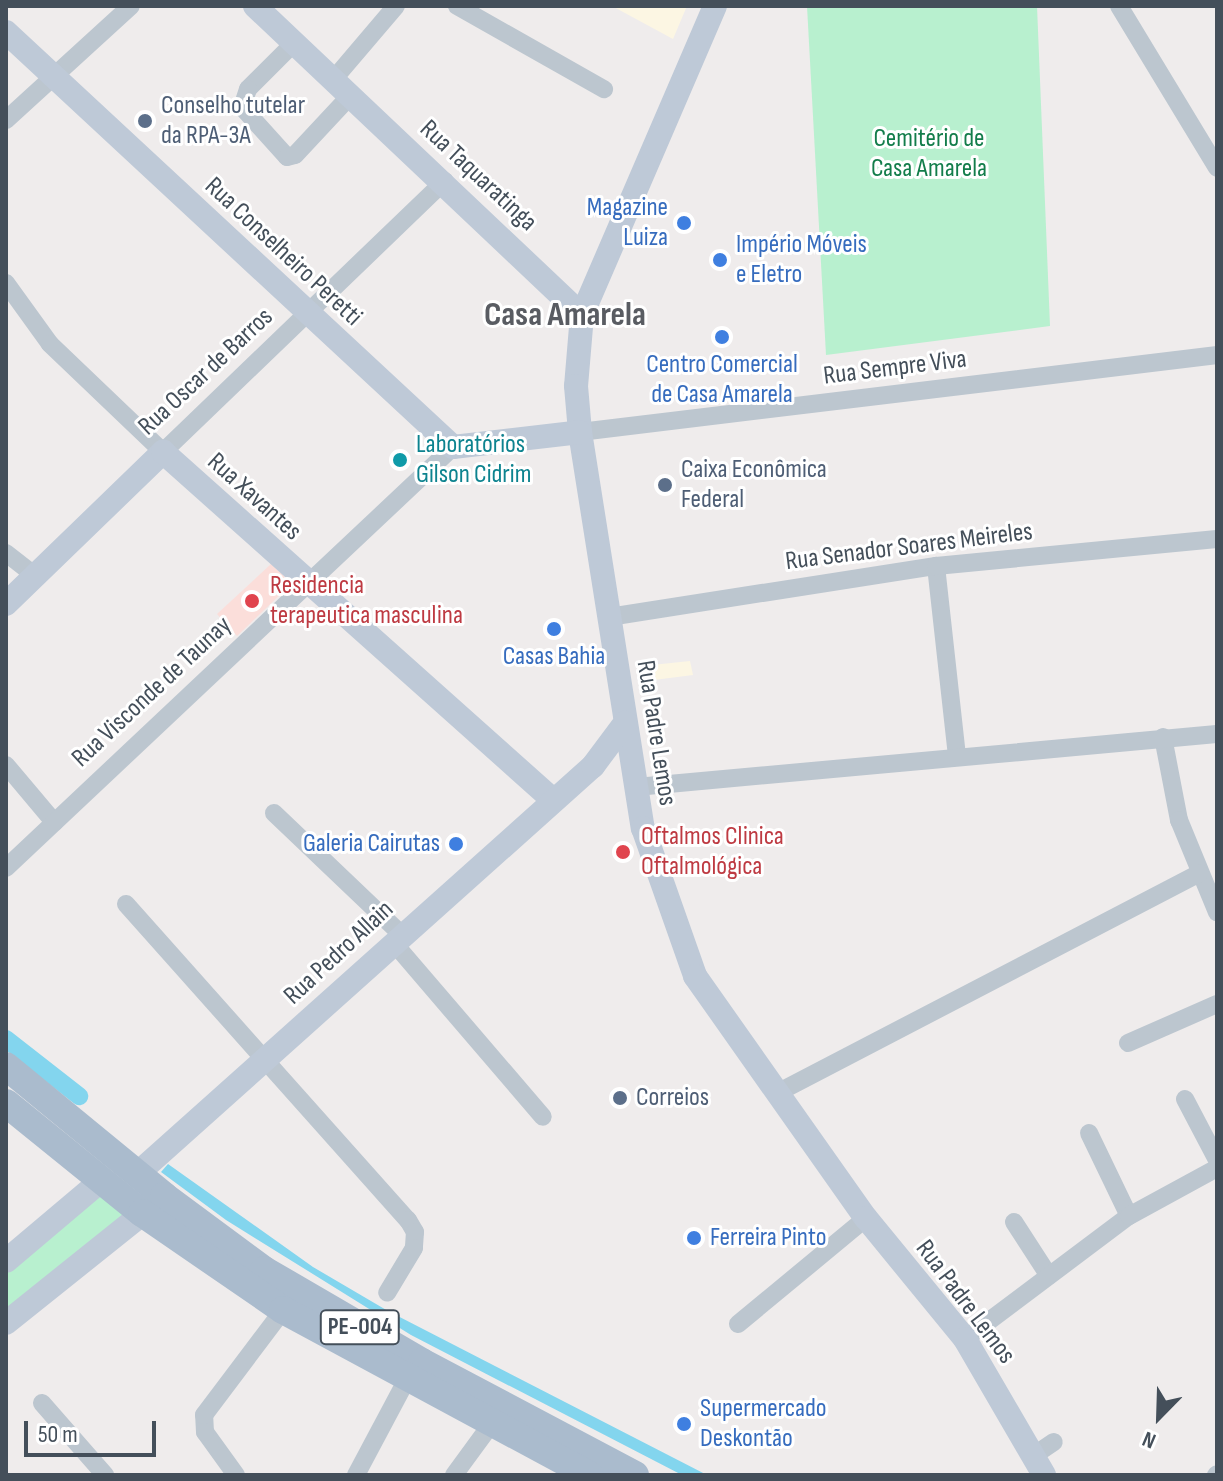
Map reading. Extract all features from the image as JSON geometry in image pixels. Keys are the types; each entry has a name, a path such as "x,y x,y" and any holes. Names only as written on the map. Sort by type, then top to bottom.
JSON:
{"main road":[{"name":"PE-004","path":"6,1066 137,1174 153,1205 283,1310 492,1423 570,1471"},
{"name":"PE-004","path":"6,1103 102,1180 241,1254 346,1319 635,1475"}],"street":[{"path":"6,120 131,6"},
{"name":"Rua Taquaratinga","path":"255,6 445,181 582,315"},
{"path":"294,43 248,89 242,107 287,157 295,155 396,6"},
{"path":"457,6 604,89"},
{"name":"Rua Padre Lemos","path":"715,6 582,315 576,386 580,432 636,787 671,920 695,976 866,1218 965,1339 1039,1466"},
{"path":"1119,6 1217,168"},
{"name":"Rua Conselheiro Peretti","path":"6,32 453,447"},
{"name":"Rua Oscar de Barros","path":"6,604 445,181"},
{"name":"Rua Xavantes","path":"6,283 50,344 163,452 308,585 553,800"},
{"name":"Rua Sempre Viva","path":"580,432 1217,355"},
{"path":"453,447 580,432"},
{"name":"Rua Visconde de Taunay","path":"6,868 453,447"},
{"name":"Rua Senador Soares Meireles","path":"609,617 936,566 1217,539"},
{"path":"6,553 35,576"},
{"path":"936,566 957,755"},
{"name":"Rua Pedro Allain","path":"137,1174 602,756 625,723"},
{"path":"580,775 603,770 636,787 957,755 1217,734"},
{"path":"1163,737 1179,820 1217,912"},
{"path":"6,765 54,822"},
{"path":"274,813 397,938 543,1117"},
{"path":"777,1093 1199,873"},
{"path":"126,904 408,1220 416,1240 387,1293"},
{"path":"1128,1043 1217,1004"},
{"path":"6,1075 134,1182 128,1187 6,1087"},
{"path":"1185,1099 1217,1160"},
{"path":"1089,1133 1129,1216"},
{"path":"965,1339 1129,1216 1217,1168"},
{"path":"6,1261 102,1180"},
{"path":"6,1323 153,1205"},
{"path":"613,1475 333,1329 279,1297 156,1208 160,1205 334,1324 622,1475"},
{"path":"738,1324 866,1218"},
{"path":"1014,1222 1049,1276"},
{"path":"236,1475 205,1432 204,1415 283,1310"},
{"path":"356,1475 407,1379"},
{"path":"42,1403 105,1475"},
{"path":"454,1475 492,1423"},
{"path":"1039,1466 1054,1442"}],"shaded area":[{"path":"612,6 687,6 673,39"},
{"name":"Residencia terapeutica masculina","path":"271,564 287,579 287,588 237,636 217,614"},
{"path":"690,661 693,675 654,680 652,665"}],"green space":[{"name":"Cemitério de Casa Amarela","path":"807,6 1037,6 1050,326 826,355"},
{"path":"102,1189 130,1210 6,1318 6,1270"}],"water":[{"path":"168,1164 313,1267 388,1311 707,1475 682,1475 411,1335 226,1220 161,1172"}],"waterway":[{"path":"6,1039 79,1096"}],"place":[{"name":"Conselho tutelar da RPA-3A","path":"145,121"},
{"name":"Magazine Luiza","path":"684,223"},
{"name":"Império Móveis e Eletro","path":"720,260"},
{"name":"Centro Comercial de Casa Amarela","path":"722,337"},
{"name":"Laboratórios Gilson Cidrim","path":"400,460"},
{"name":"Caixa Econômica Federal","path":"665,485"},
{"name":"Residencia terapeutica masculina","path":"252,601"},
{"name":"Casas Bahia","path":"554,629"},
{"name":"Galeria Cairutas","path":"456,844"},
{"name":"Oftalmos Clinica Oftalmológica","path":"623,852"},
{"name":"Correios","path":"620,1098"},
{"name":"Ferreira Pinto","path":"694,1238"},
{"name":"Supermercado Deskontão","path":"684,1424"}],"district":[{"name":"Casa Amarela","path":"565,315"}]}
